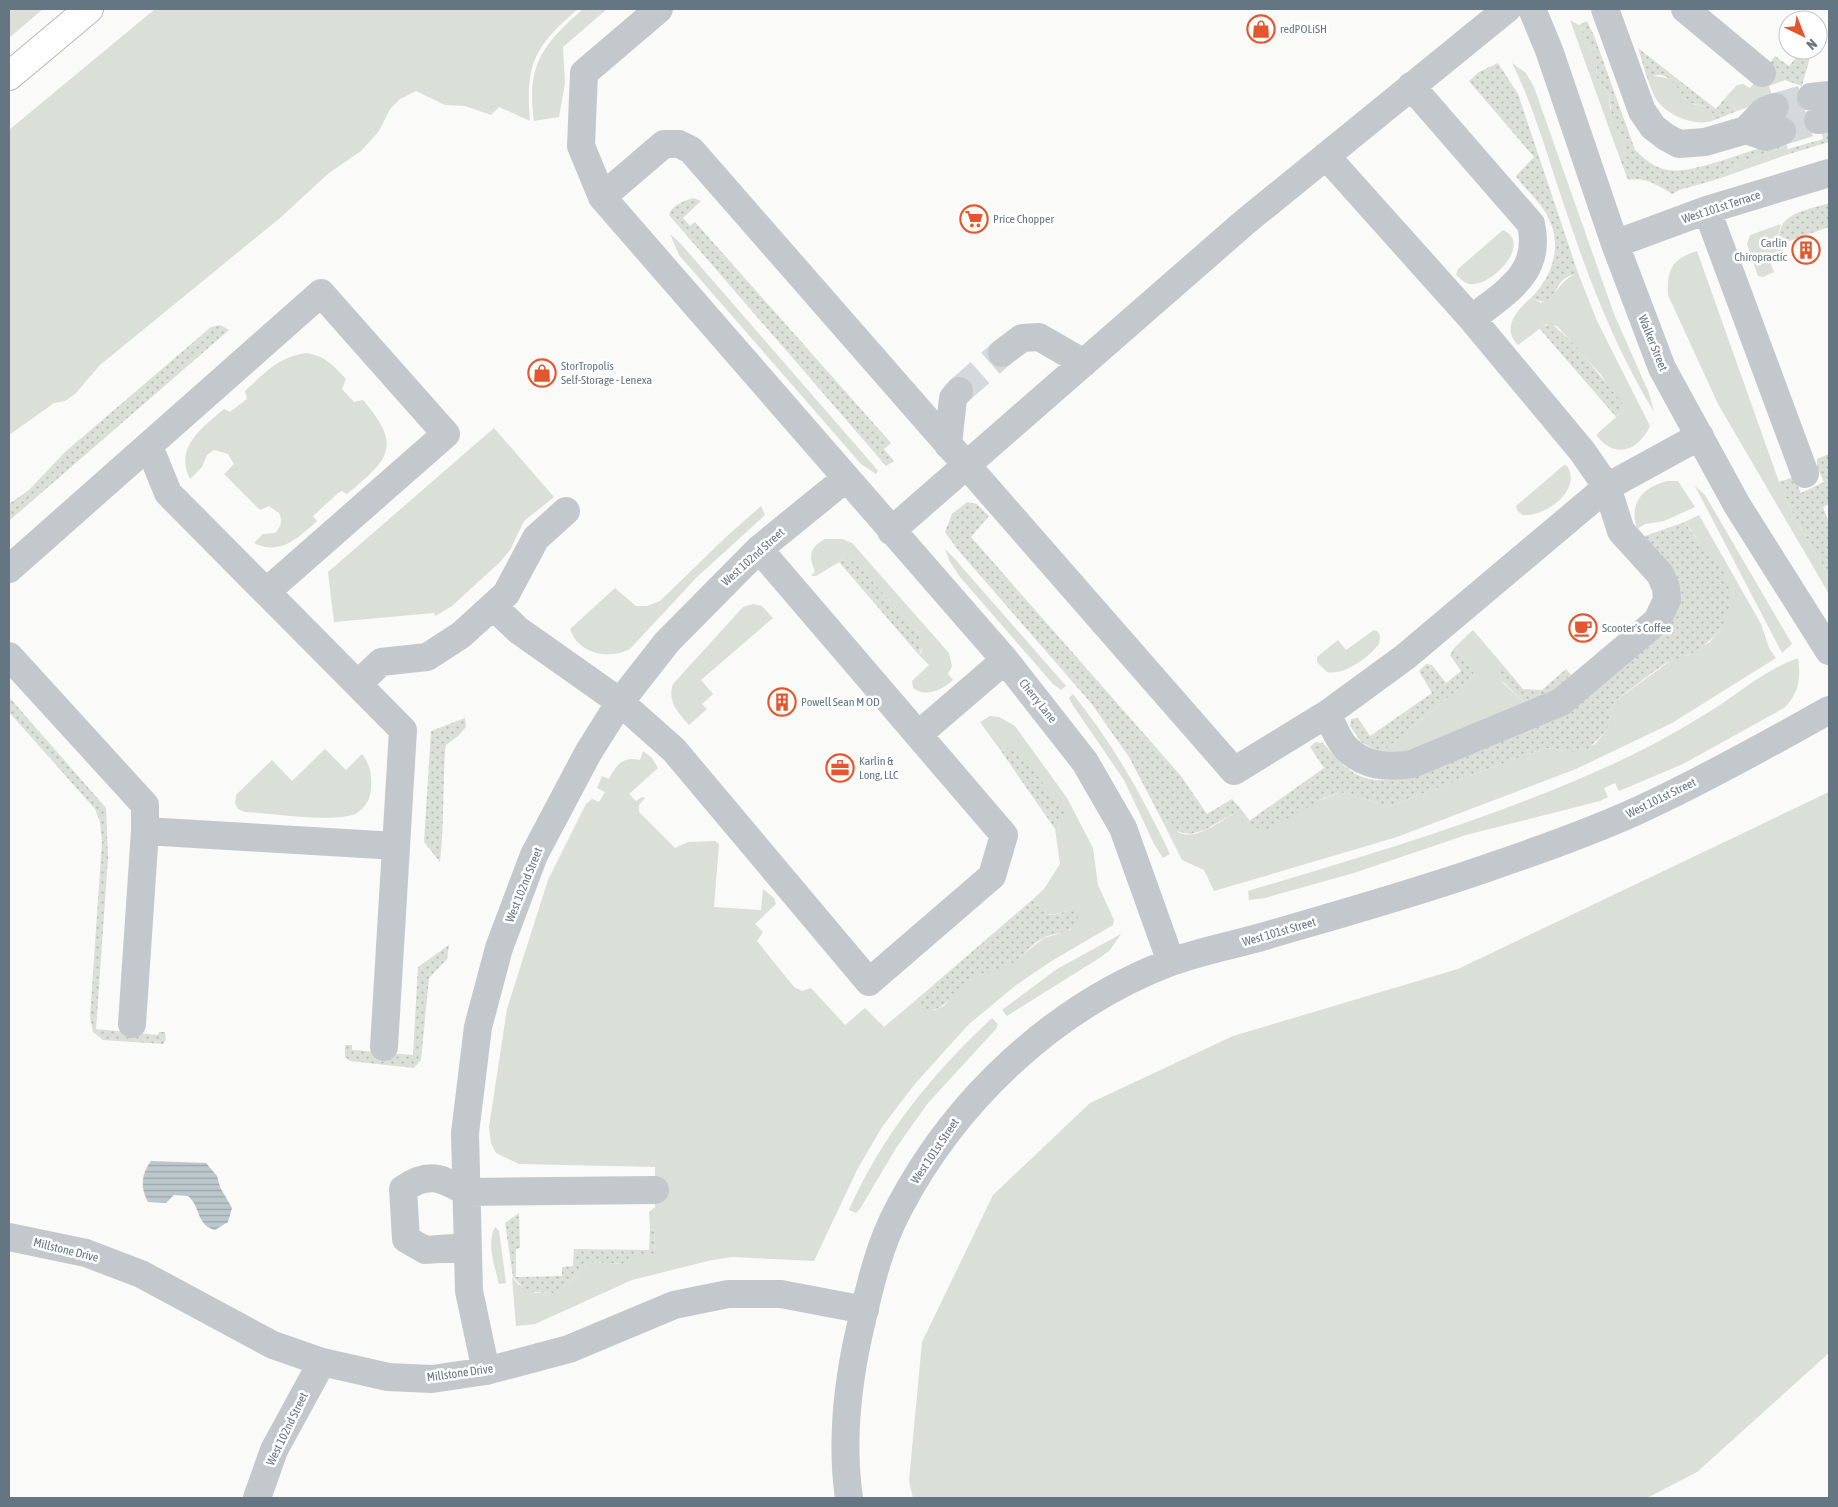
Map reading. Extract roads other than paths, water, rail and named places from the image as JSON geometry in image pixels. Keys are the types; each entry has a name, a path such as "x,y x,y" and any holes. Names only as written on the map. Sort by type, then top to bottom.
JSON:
{"highway":[{"path":"9,76 89,9"}],"street":[{"name":"Cherry Lane","path":"659,9 584,73 581,146 602,197 1005,660 1085,762 1123,828 1171,962"},
{"path":"891,531 1245,222 1507,9"},
{"name":"Walker Street","path":"1532,9 1549,50 1615,244 1662,368 1737,505 1829,651"},
{"path":"1605,9 1642,112 1653,127 1679,144 1705,142 1746,130 1766,137 1779,119"},
{"path":"1685,9 1762,72"},
{"path":"1411,86 1531,224 1535,240 1532,261 1523,276 1472,319"},
{"path":"602,197 664,144 680,144 691,150 1234,771 1327,714 1405,657 1607,487 1700,436"},
{"path":"1326,156 1472,319 1582,451 1607,487 1621,531 1660,574 1666,588 1667,600 1657,621 1561,702 1412,764 1390,767 1376,766 1346,748 1327,714"},
{"name":"West 101st Terrace","path":"1615,244 1707,210 1829,173"},
{"path":"1707,210 1805,474"},
{"path":"9,569 322,293 446,434 266,592"},
{"path":"1002,353 1022,338 1038,337 1084,363"},
{"path":"948,445 949,418 953,398 959,391"},
{"path":"148,446 168,493 403,730 384,1047"},
{"name":"West 102nd Street","path":"486,1371 469,1291 465,1134 478,1027 499,948 534,855 588,753 620,702 667,642 759,549 845,478"},
{"path":"358,684 381,662 427,657 444,648 506,594 536,538 566,512"},
{"path":"493,606 518,630 620,702 674,750 869,982 992,876 1004,835 759,549"},
{"path":"9,656 145,805 145,831 132,1024"},
{"path":"919,734 1005,660"},
{"name":"West 101st Street","path":"849,1498 845,1425 851,1370 876,1262 898,1210 930,1154 961,1113 1040,1037 1077,1011 1115,989 1171,962 1404,896 1574,837 1638,810 1766,745 1829,710"},
{"path":"145,831 396,846"},
{"path":"468,1247 425,1250 406,1239 404,1189 417,1180 442,1178 466,1192 655,1190"},
{"name":"Millstone Drive","path":"9,1237 86,1252 141,1274 273,1345 322,1362 388,1377 432,1379 486,1371 569,1349 674,1305 728,1294 782,1294 864,1310"},
{"name":"West 102nd Street","path":"257,1498 274,1450 322,1362"}],"tunnel":[{"path":"1775,107 1811,97"},
{"path":"1782,131 1818,120"},
{"path":"959,391 1002,353"}],"place":[{"name":"redPOLiSH","path":"1261,29"},
{"name":"Price Chopper","path":"974,219"},
{"name":"Carlin Chiropractic","path":"1806,250"},
{"name":"StorTropolis Self-Storage - Lenexa","path":"542,373"},
{"name":"Scooter's Coffee","path":"1583,628"},
{"name":"Powell Sean M OD","path":"782,702"},
{"name":"Karlin & Long, LLC","path":"840,768"}]}
